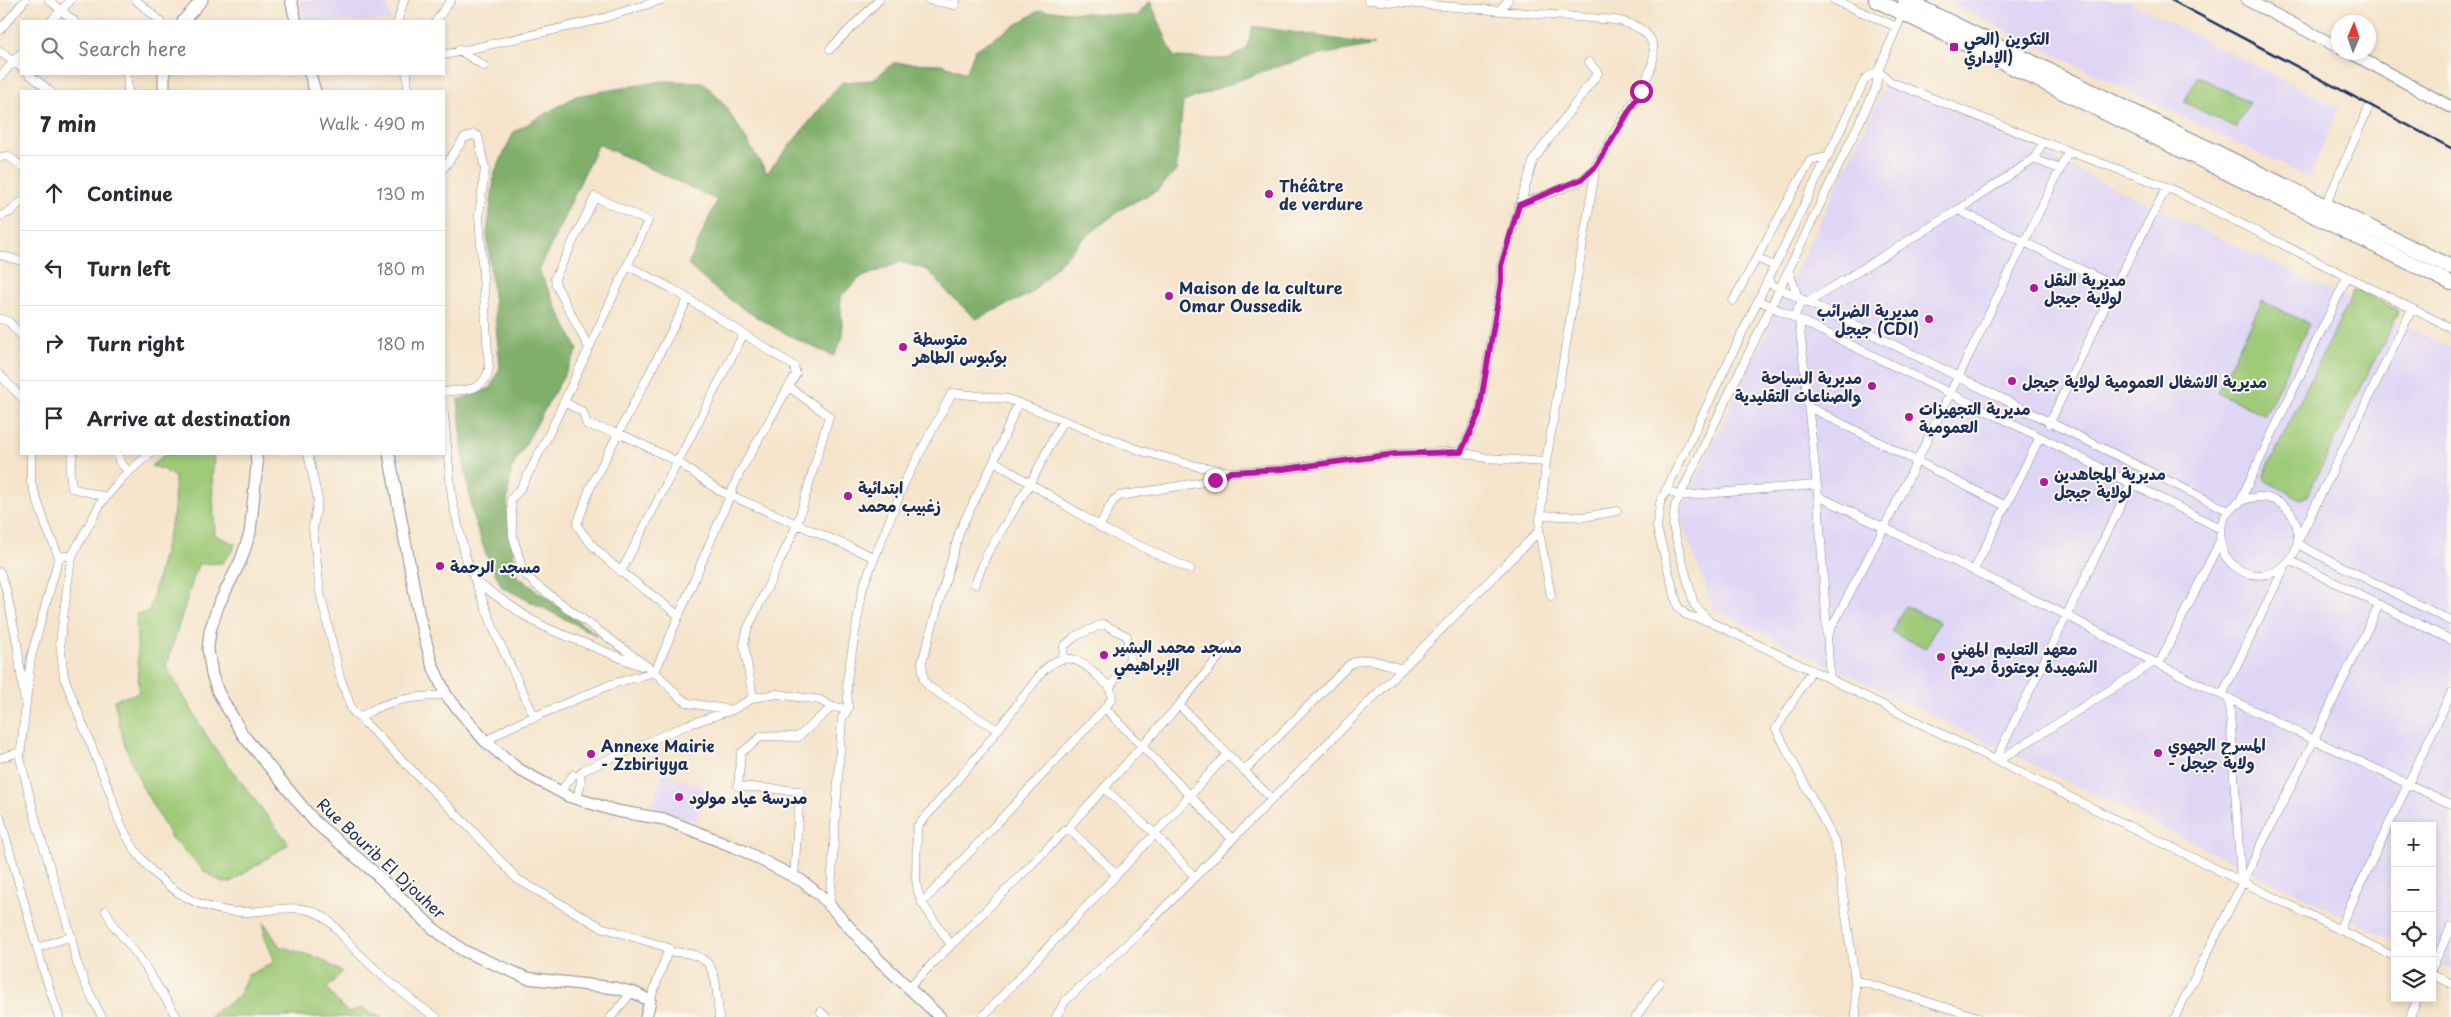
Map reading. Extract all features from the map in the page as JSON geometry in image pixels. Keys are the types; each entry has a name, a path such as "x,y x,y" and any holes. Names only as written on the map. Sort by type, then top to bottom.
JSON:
{"highway":[{"path":"1879,1 1904,7 2451,267"},
{"path":"1904,7 2451,283"}],"main road":[{"path":"184,20 202,0"},
{"path":"291,0 296,20"},
{"path":"2247,0 2331,43"},
{"path":"2364,60 2451,107"},
{"path":"164,75 164,90"},
{"path":"310,75 315,90"},
{"name":"Rue Bourib El Djouher","path":"256,455 258,465 250,533 241,560 223,594 209,639 208,656 212,675 222,702 234,723 315,822 375,873 429,925 460,948 527,978 616,988 632,992 650,1001"},
{"path":"389,455 423,634 437,678 446,695 486,741 518,769 560,792 616,811 664,819 742,850 794,877 821,896 879,960 940,1017"},
{"path":"646,1017 650,1001"}],"street":[{"path":"0,30 25,0"},
{"path":"49,0 73,20"},
{"path":"52,20 71,0"},
{"path":"136,0 159,20"},
{"path":"398,20 404,0"},
{"path":"437,20 452,0"},
{"path":"445,55 597,20 661,0"},
{"path":"830,49 879,0"},
{"path":"929,0 955,5 956,0"},
{"path":"1368,0 1594,17 1626,22 1642,29 1652,42 1655,51 1647,80 1596,166 1582,179 1519,205"},
{"path":"1499,11 1508,0"},
{"path":"1834,0 1897,27"},
{"path":"1875,18 1879,1"},
{"path":"1710,622 1694,604 1673,526 1678,496 1772,307 1876,88 1878,71 1904,7"},
{"path":"460,50 484,66"},
{"path":"0,52 20,66"},
{"path":"0,77 20,54"},
{"path":"1461,452 1479,413 1501,282 1501,266 1534,159 1598,72 1589,62"},
{"path":"1878,71 1891,82 2043,142 2167,187 2451,328"},
{"path":"1878,71 1865,79 1660,503 1657,528 1678,607 1686,615 1710,622 1812,670 2391,955"},
{"path":"30,75 49,90"},
{"path":"127,75 128,90"},
{"path":"407,75 408,90"},
{"path":"2325,206 2369,106"},
{"path":"445,166 464,138 474,134 478,136 485,169 479,215 489,369 485,381 477,388 445,392"},
{"path":"1802,300 1958,210 2034,159 2043,142"},
{"path":"1828,634 1884,528 1948,392 2025,244 2068,151"},
{"path":"0,158 8,156 20,165"},
{"path":"1733,302 1810,161 1827,158"},
{"path":"2034,159 2060,170"},
{"path":"1551,596 1539,531 1546,462 1596,166"},
{"path":"2049,424 2115,286 2167,187"},
{"path":"589,348 555,278 595,196 648,221 564,402 521,488 515,492 511,499 513,536 524,572 536,585 655,672 674,693 688,703 732,710"},
{"path":"0,216 20,203"},
{"path":"1958,210 2115,286"},
{"path":"0,255 20,261"},
{"path":"1757,258 1774,266"},
{"path":"628,266 688,299 794,366 796,374 743,466 655,672"},
{"path":"1789,271 1802,300 1796,319 1808,407 1815,485 1818,496 1830,679"},
{"path":"2239,503 2347,277"},
{"path":"1767,282 2049,424 2229,511"},
{"path":"679,616 621,572 588,540 577,525 590,488 688,299"},
{"path":"1758,300 2040,437 2221,529"},
{"path":"2242,882 2226,696 2297,543 2412,309"},
{"path":"0,319 8,321 20,334"},
{"path":"621,572 743,335"},
{"path":"0,375 20,396"},
{"path":"753,698 744,645 746,630 797,525 828,416 789,387"},
{"path":"830,905 842,718 848,709 847,680 854,626 861,593 873,557 905,481 952,393 992,395 1018,402 1142,451 1196,466 1231,472 1292,468 1395,454 1461,452 1486,458 1546,462"},
{"path":"564,402 583,412 587,425 619,433 678,462 718,490 873,557"},
{"path":"996,729 929,687 924,680 922,662 960,530 994,461 1018,402"},
{"path":"1808,407 1914,462 2006,506"},
{"path":"974,584 987,554 1031,482 1063,420"},
{"path":"445,424 452,498 465,555 498,637 535,718"},
{"path":"1974,570 2040,437"},
{"path":"31,455 31,482 46,526 60,557 33,647 20,755 37,824 71,936 76,960 86,986 102,1017"},
{"path":"73,455 70,472 72,488 106,497"},
{"path":"119,455 119,461 129,472"},
{"path":"148,455 106,497 94,514 73,555 60,642 62,668 111,795 116,815 145,864 156,877 170,888 211,908 242,912 301,910 318,913 333,924 346,940 392,982 436,1017"},
{"path":"308,455 318,499 312,528 320,592 348,702 360,718 470,827 517,879 601,926 668,948 650,1001"},
{"path":"994,461 1031,482 1099,527 1190,569"},
{"path":"1099,527 1113,501 1119,496 1209,481 1231,472"},
{"path":"1997,760 2131,484"},
{"path":"1666,489 1678,496 1815,485"},
{"path":"1818,496 2066,615 2157,663 2314,740 2451,804"},
{"path":"2288,562 2276,572 2263,575 2250,574 2238,569 2228,560 2222,548 2221,529 2229,511 2239,503 2250,499 2263,498 2280,504 2293,517 2297,529 2297,543"},
{"path":"1541,515 1584,517 1616,511"},
{"path":"1056,1017 1065,1001 1138,934 1271,798 1539,531"},
{"path":"1997,760 2157,663 2221,539"},
{"path":"2297,543 2451,621"},
{"path":"60,557 73,555"},
{"path":"2288,562 2451,640"},
{"path":"0,572 6,589 26,706"},
{"path":"476,582 530,619 549,629 655,672"},
{"path":"2175,1017 2314,740 2379,605"},
{"path":"1063,657 1064,646 1076,636 1103,624 1126,636 1130,660 1110,687"},
{"path":"922,903 1105,708 1112,698 1110,687 1074,658 1064,646"},
{"path":"908,988 1068,828 1179,705 1228,646"},
{"path":"951,945 922,903 916,878 917,826 980,753 996,729 1043,671 1051,663 1063,657 1074,658"},
{"path":"1244,771 1349,665 1358,660 1369,659 1401,669"},
{"path":"1812,670 1776,729 1836,844 1855,980 1856,1017"},
{"path":"486,741 510,727 612,684 655,672"},
{"path":"2339,930 2451,693"},
{"path":"577,799 581,782 580,774 584,770 687,725 732,710 753,698 777,694 820,700 832,707 848,709"},
{"path":"360,718 372,708 397,701 446,695"},
{"path":"1179,705 1271,798"},
{"path":"794,877 800,791 738,786 741,753 762,736 798,738 832,707"},
{"path":"1105,708 1232,838"},
{"path":"982,1017 1155,834 1227,754"},
{"path":"0,758 20,755"},
{"path":"560,792 574,775"},
{"path":"1104,788 1155,834 1194,876"},
{"path":"0,817 37,948 59,1017"},
{"path":"1068,828 1116,874"},
{"path":"106,911 114,926 139,956 177,1017"},
{"path":"2436,959 2451,927"},
{"path":"37,948 71,936"},
{"path":"667,952 696,954 709,964 715,980 719,1017"},
{"path":"2436,977 2451,984"},
{"path":"1855,980 1978,1017"},
{"path":"1636,1017 1660,982"},
{"path":"611,1017 632,992"},
{"path":"2410,1017 2416,1002"}],"shaded area":[{"path":"300,0 386,0 391,20 305,20"},
{"path":"1943,0 2126,0 2339,108 2309,178"},
{"path":"1888,80 2451,348 2451,969 2436,962 2436,822 2391,822 2391,939 1714,609 1679,514"},
{"name":"مدرسة عياد مولود","path":"663,773 707,788 695,821 651,806"}],"green space":[{"path":"1150,1 1174,57 1227,59 1246,49 1253,26 1374,45 1310,57 1263,71 1183,102 1176,171 1158,190 1121,209 1082,240 1030,294 976,319 950,295 928,270 901,262 860,278 840,297 843,337 834,356 795,338 757,317 721,293 688,265 717,200 598,144 539,271 578,350 511,470 507,503 516,575 598,636 502,587 487,557 473,517 463,455 458,400 491,388 500,367 487,234 495,171 514,132 576,96 662,81 703,82 724,104 767,173 842,82 873,80 893,63 942,64 966,73 975,50 1040,10 1137,16"},
{"path":"2198,76 2249,102 2236,128 2184,102"},
{"path":"2357,290 2397,310 2398,314 2306,497 2301,499 2266,481 2264,475 2353,292"},
{"path":"2262,301 2309,324 2265,415 2217,392"},
{"path":"164,455 214,455 212,482 215,535 235,544 233,550 222,563 198,564 166,666 211,743 289,844 231,882 223,883 204,871 172,839 142,786 124,743 114,700 139,693 136,614 149,612 174,512 175,477 162,469 151,466"},
{"path":"1905,606 1939,622 1926,648 1892,632"},
{"path":"264,922 279,946 321,959 342,972 327,988 337,1002 349,1013 361,1008 382,1017 208,1017 238,997 248,975 275,962 264,935"}],"railway":[{"path":"2171,0 2451,148"}],"place":[{"name":"التكوين (الحي الإداري)","path":"1954,47"},
{"name":"Théâtre de verdure","path":"1269,194"},
{"name":"مديرية النقل لولاية جيجل","path":"2034,288"},
{"name":"Maison de la culture Omar Oussedik","path":"1169,296"},
{"name":"مديرية الضرائب جيجل (CDI)","path":"1929,319"},
{"name":"متوسطة بوكبوس الطاهر","path":"903,347"},
{"name":"مديرية الاشغال العمومية لولاية جيجل","path":"2012,381"},
{"name":"مديرية السياحة والصناعات التقليدية","path":"1872,386"},
{"name":"مديرية التجهيزات العمومية","path":"1909,417"},
{"name":"مديرية المجاهدين لولاية جيجل","path":"2044,482"},
{"name":"ابتدائية زغبيب محمد","path":"848,496"},
{"name":"مسجد الرحمة","path":"440,566"},
{"name":"مسجد محمد البشير الإبراهيمي","path":"1104,655"},
{"name":"معهد التعليم المهني الشهيدة بوعتورة مريم","path":"1941,657"},
{"name":"المسرح الجهوي - ولاية جيجل","path":"2158,753"},
{"name":"Annexe Mairie - Zzbiriyya","path":"591,754"},
{"name":"مدرسة عياد مولود","path":"679,797"}],"route":[{"path":"1215,480 1231,472 1284,469 1395,454 1461,452 1479,413 1501,282 1501,266 1519,205 1582,179 1596,166 1617,127 1641,91"}]}
